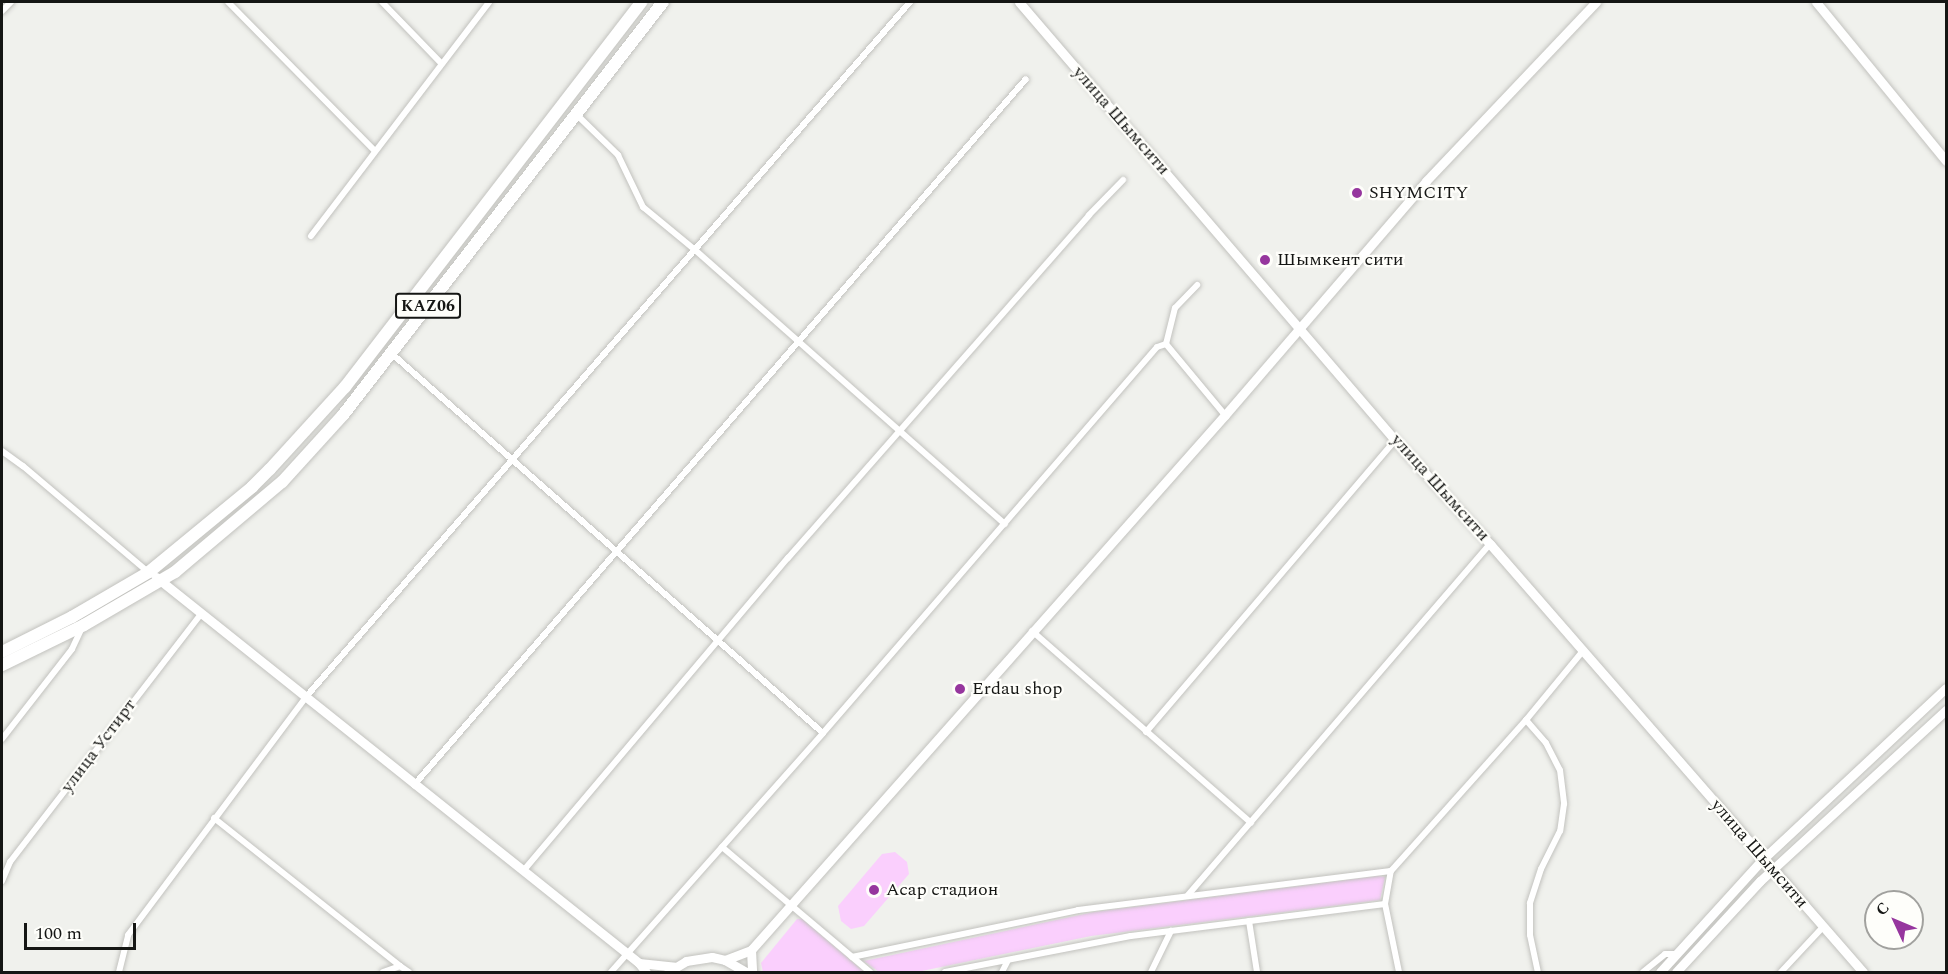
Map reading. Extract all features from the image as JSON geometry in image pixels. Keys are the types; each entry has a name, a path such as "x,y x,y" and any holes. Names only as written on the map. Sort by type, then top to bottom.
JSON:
{"highway":[{"name":"KАZ06","path":"2,652 72,617 149,572 252,487 345,387 641,2"},
{"name":"KАZ06","path":"2,665 84,625 161,580 221,536 282,482 343,415 663,2"}],"street":[{"path":"2,11 11,2"},
{"path":"228,2 374,150"},
{"path":"382,2 441,63"},
{"path":"311,236 374,150 489,2"},
{"path":"119,972 128,934 305,698 910,2"},
{"name":"улица Шымсити","path":"1019,2 1395,440 1490,544 1863,972"},
{"path":"725,960 751,950 1225,415 1426,181 1596,2"},
{"path":"1816,2 1947,161"},
{"path":"414,785 1026,79"},
{"path":"576,114 618,155 643,207 694,249 1005,524"},
{"path":"524,870 718,640 1089,215 1123,180"},
{"path":"1166,344 1175,308 1197,285"},
{"path":"1166,344 1225,415"},
{"path":"611,972 823,733 1157,347 1166,344"},
{"path":"392,353 511,461 823,733"},
{"path":"1146,732 1395,440"},
{"path":"2,452 23,466 149,572 305,698 524,870 639,963 646,972"},
{"path":"1188,895 1490,544"},
{"name":"улица Устирт","path":"2,881 10,862 201,614"},
{"path":"2,739 72,649 84,625"},
{"path":"1032,631 1251,823"},
{"path":"1400,972 1385,904 1391,871 1526,720 1582,652"},
{"path":"1660,972 1763,859 1947,688"},
{"path":"1676,972 1772,868 1947,710"},
{"path":"1526,720 1546,743 1560,770 1564,804 1560,831 1541,868 1530,903 1530,935 1538,972"},
{"path":"214,818 409,972"},
{"path":"722,848 870,972"},
{"path":"852,957 1078,910 1391,871"},
{"path":"945,972 1171,931 1385,904"},
{"path":"1249,921 1257,972"},
{"path":"1781,972 1823,927"},
{"path":"1151,972 1171,931"},
{"path":"751,950 752,972"},
{"path":"1644,972 1665,954 1678,954"},
{"path":"639,963 671,970 699,958 725,960 746,972"},
{"path":"1002,972 1008,960"},
{"path":"1685,972 1686,962"},
{"path":"382,972 400,966"}],"shaded area":[{"name":"Асар стадион","path":"895,852 907,862 909,874 864,926 851,929 841,921 838,906 882,854"},
{"path":"1378,876 1385,877 1380,900 1091,936 917,972 879,972 864,961 1094,912"},
{"path":"797,919 802,919 864,972 763,972 761,963"}],"place":[{"name":"SHYMCITY","path":"1357,193"},
{"name":"Шымкент сити","path":"1265,260"},
{"name":"Erdau shop","path":"960,689"},
{"name":"Асар стадион","path":"874,890"}]}
